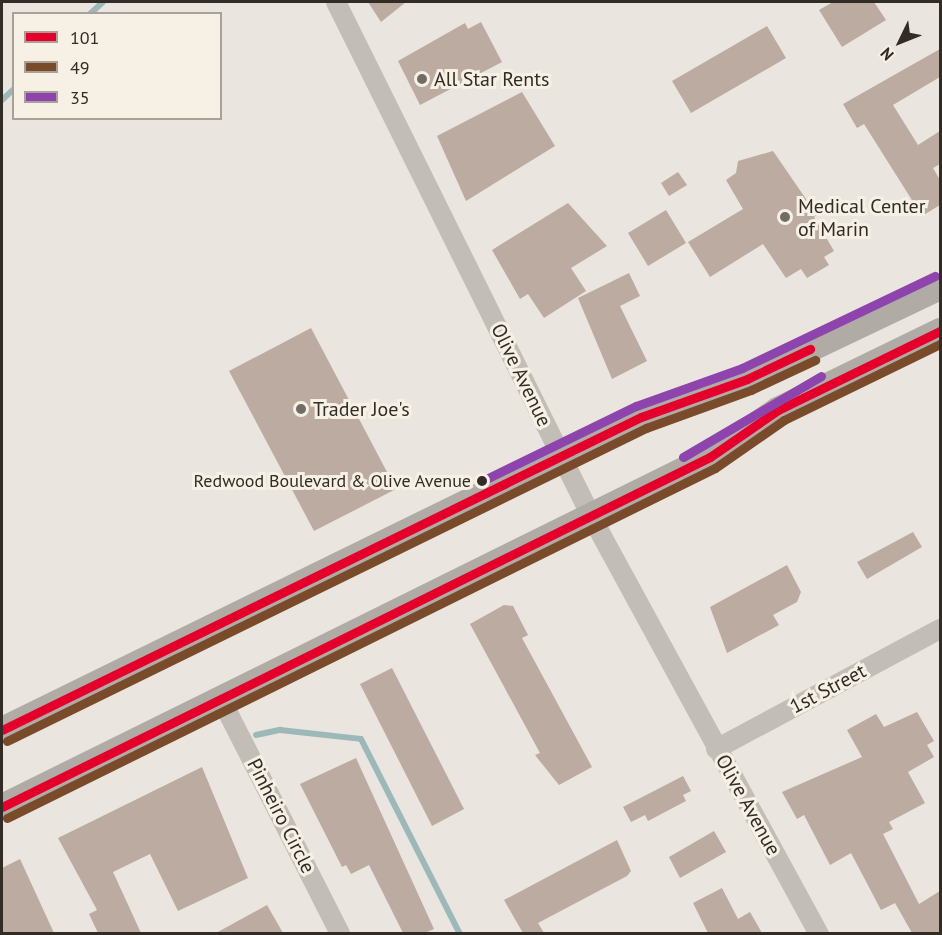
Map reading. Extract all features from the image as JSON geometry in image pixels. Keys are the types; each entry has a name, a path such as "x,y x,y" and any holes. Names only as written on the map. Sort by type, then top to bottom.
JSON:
{"main road":[{"path":"2,730 561,457 682,400 747,379 940,287"},
{"path":"2,807 710,457 778,410 940,331"}],"street":[{"name":"Olive Avenue","path":"336,2 591,516 716,749 819,933"},
{"name":"1st Street","path":"716,749 940,629"},
{"name":"Pinheiro Circle","path":"221,699 340,933"}],"building":[{"path":"368,2 406,2 381,22"},
{"path":"833,2 874,2 886,20 842,47 819,10"},
{"path":"481,22 502,62 420,105 398,61 465,23 468,29"},
{"path":"767,26 786,58 691,113 672,81"},
{"path":"940,49 940,77 893,105 918,145 940,131 940,164 933,168 940,180 940,205 922,216 864,124 857,128 843,104"},
{"path":"522,92 555,146 466,201 437,136"},
{"path":"773,151 817,215 814,217 834,251 824,257 829,265 807,278 801,269 786,278 763,244 710,277 688,242 743,209 726,180 736,173 738,161"},
{"path":"678,172 687,185 669,196 661,183"},
{"path":"568,203 607,246 571,268 586,291 544,318 528,294 520,299 492,250"},
{"path":"666,210 686,243 648,266 628,233"},
{"path":"629,273 640,296 620,306 647,361 612,379 578,298"},
{"name":"Trader Joe's","path":"311,328 396,489 314,531 229,371"},
{"path":"913,532 922,547 867,579 857,562"},
{"path":"787,565 801,592 797,602 773,615 779,625 727,653 710,607"},
{"path":"504,605 513,606 528,635 522,638 592,767 559,785 535,755 540,753 470,624"},
{"path":"392,668 464,809 432,826 360,684"},
{"path":"917,712 934,741 927,745 934,757 908,772 925,803 889,822 893,829 883,834 919,904 940,891 940,933 912,933 895,903 881,910 851,853 830,865 804,815 797,819 782,792 862,757 847,730 876,714 884,727"},
{"path":"356,758 434,929 425,933 403,933 369,865 351,874 346,865 342,867 300,784"},
{"path":"202,767 248,878 178,911 150,854 113,872 141,933 98,933 89,914 97,910 58,838"},
{"path":"683,776 691,791 683,795 686,801 648,821 645,815 631,822 623,807"},
{"path":"714,831 726,852 680,878 669,857"},
{"path":"617,840 631,871 627,876 538,923 544,933 523,933 504,900"},
{"path":"20,859 54,933 2,933 2,868"},
{"path":"722,888 738,919 750,912 762,933 708,933 693,903"},
{"path":"267,905 283,933 216,933"}],"waterway":[{"path":"92,12 103,2"},
{"path":"2,100 12,91"},
{"path":"256,735 280,730 361,739 460,934"}],"transit line":[{"name":"35","path":"482,481 636,406 742,368 935,276"},
{"name":"101","path":"2,807 710,457 778,410 940,331"},
{"name":"49","path":"7,818 715,468 784,420 940,344"},
{"name":"101","path":"2,730 641,417 747,379 810,349"},
{"name":"49","path":"7,741 646,428 751,390 815,360"},
{"name":"35","path":"683,457 821,376"}],"place":[{"name":"All Star Rents","path":"422,79"},
{"name":"Medical Center of Marin","path":"785,217"},
{"name":"Trader Joe's","path":"301,409"},
{"name":"Redwood Boulevard & Olive Avenue","path":"482,481"}]}
